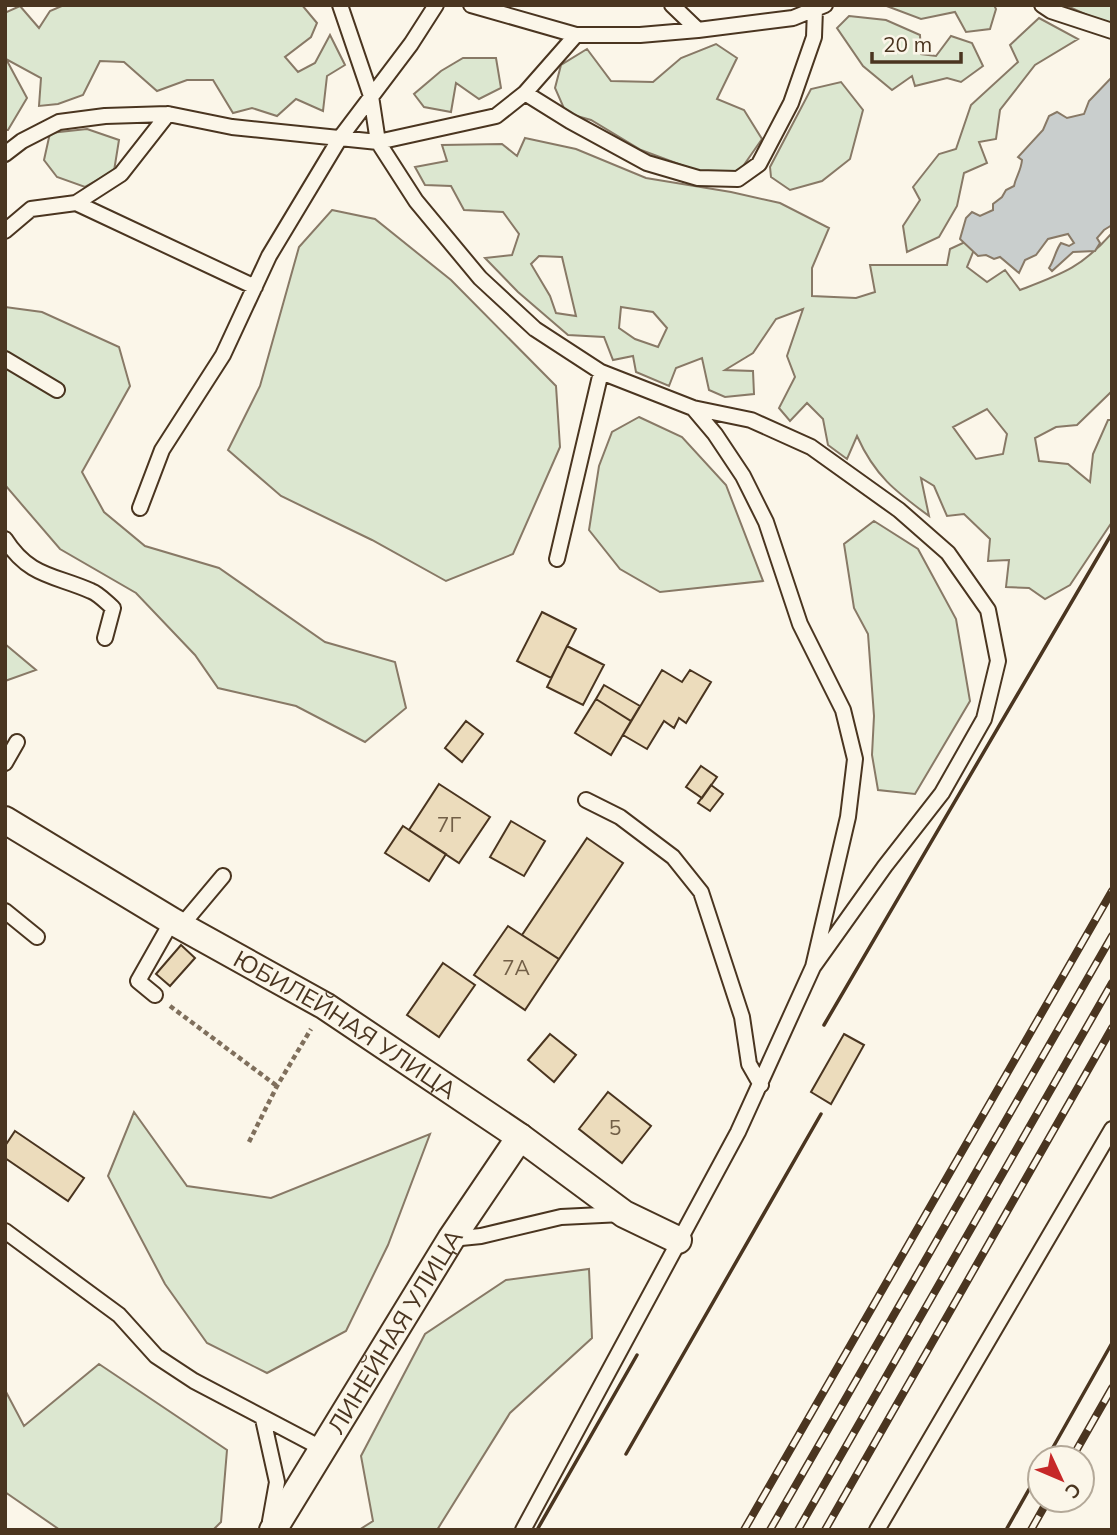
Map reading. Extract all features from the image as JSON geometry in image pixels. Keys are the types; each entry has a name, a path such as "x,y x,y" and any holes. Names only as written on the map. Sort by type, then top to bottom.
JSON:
{"street":[{"name":"ЮБИЛЕЙНАЯ УЛИЦА","path":"5,820 176,923 325,1006 520,1137 624,1214 678,1240"},
{"name":"ЛИНЕЙНАЯ УЛИЦА","path":"270,1530 323,1449 451,1239 520,1137"}],"lane":[{"path":"340,5 372,96 378,142 416,201 480,278 535,328 601,372 693,408 751,420 811,447 899,510 948,553 988,610 998,661 984,719 942,793 885,866 813,967"},
{"path":"140,508 162,450 223,355 269,256 340,138 411,44 436,5"},
{"path":"471,5 576,35 640,35 698,30 793,19 820,7"},
{"path":"672,5 698,30"},
{"path":"1042,5 1051,11 1112,32"},
{"path":"525,93 647,163 698,178 738,179 759,164 791,103 814,37 820,7"},
{"path":"5,154 22,141 58,122 104,116 168,114 232,127 378,142 496,116 525,93 576,35"},
{"path":"5,231 31,209 76,203 121,174 168,114"},
{"path":"76,203 255,287"},
{"path":"5,359 57,390"},
{"path":"557,559 601,372"},
{"path":"523,1530 633,1330 761,1085 813,967 848,817 855,760 843,710 800,624 766,522 743,476 715,434 693,408"},
{"path":"5,539 13,552 40,573 94,592 113,608 105,638"},
{"path":"5,763 17,742"},
{"path":"586,800 620,817 673,857 701,892 742,1017 749,1064 761,1085"},
{"path":"155,995 138,981 145,965 176,923 223,876"},
{"path":"5,911 37,937"},
{"path":"877,1530 1112,1129"},
{"path":"451,1239 481,1236 561,1217 624,1214"},
{"path":"5,1231 119,1315 156,1356 194,1381 323,1449"},
{"path":"263,1419 277,1482 270,1530"}],"path":[{"path":"155,995 277,1086"},
{"path":"249,1142 277,1086 325,1006"}],"green space":[{"path":"64,5 302,5 317,23 311,37 285,57 298,72 315,63 330,35 345,65 327,76 323,111 296,99 277,116 252,108 233,113 213,80 187,80 157,91 124,62 100,61 83,95 58,104 39,106 41,78 6,59 27,98 8,130 5,130 5,11 20,6 39,28 50,11"},
{"path":"884,5 994,5 996,9 990,29 966,32 955,12 921,19"},
{"path":"1065,5 1112,5 1112,26 1109,25"},
{"path":"849,16 886,20 920,35 921,54 936,56 951,36 972,43 983,66 961,82 947,78 915,86 912,76 892,90 863,66 837,28"},
{"path":"1039,18 1078,39 1035,65 1000,110 996,139 979,142 987,163 964,173 957,206 939,237 907,252 903,226 920,200 913,187 939,154 956,149 971,105 1018,62 1010,45"},
{"path":"716,44 737,58 717,99 744,110 762,139 739,172 708,175 641,150 591,120 566,113 555,88 561,65 587,49 611,81 653,82 681,58"},
{"path":"463,58 496,58 501,88 479,99 456,83 451,112 424,107 414,94 441,71"},
{"path":"841,82 863,110 850,159 822,181 790,190 771,177 770,167 811,89"},
{"path":"87,129 119,140 114,171 85,187 57,177 44,160 50,133"},
{"path":"525,138 576,149 646,178 780,203 829,228 812,268 812,296 856,298 875,292 870,265 947,265 950,249 980,235 967,267 987,282 1005,270 1020,290 1070,269 1112,233 1112,391 1077,425 1056,427 1035,438 1039,461 1068,464 1090,482 1093,454 1108,420 1112,420 1112,522 1070,585 1045,599 1029,588 1006,587 1009,560 988,561 990,539 964,514 947,516 934,486 921,478 929,516 887,482 871,462 857,436 847,459 828,445 823,419 807,403 790,421 779,408 795,377 787,356 803,309 776,319 753,353 725,370 753,371 754,394 725,397 709,390 702,358 676,368 669,386 636,372 633,356 613,360 604,337 568,335 518,292 485,258 512,255 519,234 503,212 464,210 451,186 425,185 415,167 447,161 442,145 502,144 517,156","holes":["539,256 562,257 576,316 556,313 550,296 531,264","621,307 653,312 667,328 658,347 635,339 619,328","987,409 1007,434 1003,454 976,459 953,427"]},
{"path":"332,210 375,219 451,280 556,386 560,447 513,554 446,581 372,540 281,496 228,450 260,386 299,247"},
{"path":"5,307 42,312 119,347 130,386 82,472 104,512 145,546 219,568 325,642 395,662 406,708 365,742 296,706 218,688 195,655 136,593 60,549 5,485"},
{"path":"639,417 682,437 726,485 763,581 660,592 620,569 589,530 599,466 612,432"},
{"path":"874,521 918,549 956,619 970,701 915,794 878,790 872,755 874,716 868,634 854,608 844,544"},
{"path":"5,644 36,670 5,681"},
{"path":"134,1112 187,1186 271,1198 430,1134 388,1245 346,1331 267,1373 207,1343 165,1284 108,1176"},
{"path":"589,1269 592,1338 510,1413 437,1530 359,1530 373,1521 361,1456 425,1334 506,1280"},
{"path":"99,1364 227,1450 221,1522 213,1530 60,1530 5,1492 5,1390 24,1426"}],"shaded area":[{"path":"1112,77 1112,225 1097,238 1100,243 1095,251 1073,252 1052,271 1049,268 1061,243 1069,246 1074,243 1068,234 1048,239 1036,255 1025,260 1019,273 1000,257 994,259 986,255 978,256 960,239 966,218 972,212 980,216 993,210 993,204 1006,190 1014,186 1022,160 1018,157 1043,130 1049,116 1057,112 1067,118 1084,114 1089,101"}],"building":[{"path":"542,612 576,629 551,678 517,661"},
{"path":"567,646 604,665 583,705 547,687"},
{"path":"662,670 682,682 690,670 711,682 686,723 679,718 674,728 664,721 647,749 623,735"},
{"path":"604,685 640,706 631,721 596,699"},
{"path":"596,699 631,721 611,755 575,733"},
{"path":"466,721 483,734 462,762 445,748"},
{"path":"701,766 717,777 702,798 686,787"},
{"path":"439,784 490,817 459,863 409,830"},
{"path":"711,785 723,794 710,811 698,803"},
{"path":"511,821 545,841 524,876 490,857"},
{"path":"403,826 446,854 429,881 385,853"},
{"path":"587,838 623,863 559,959 522,935"},
{"path":"508,926 559,959 525,1010 474,975"},
{"path":"181,945 195,958 170,986 156,974"},
{"path":"443,963 475,985 439,1037 407,1015"},
{"path":"550,1034 576,1055 554,1082 528,1060"},
{"path":"844,1034 864,1045 831,1104 811,1092"},
{"path":"608,1092 651,1126 622,1163 579,1129"},
{"path":"15,1131 84,1178 68,1201 5,1158 5,1146"}],"railway":[{"path":"744,1530 1112,891"},
{"path":"770,1530 1112,936"},
{"path":"798,1530 1112,983"},
{"path":"825,1530 1112,1028"},
{"path":"1080,1444 1112,1388"},
{"path":"1031,1530 1040,1514"}],"wall":[{"path":"824,1025 1112,533"},
{"path":"626,1454 821,1114"},
{"path":"1055,1444 1112,1343"},
{"path":"537,1530 637,1355"},
{"path":"1006,1530 1026,1495"}]}
